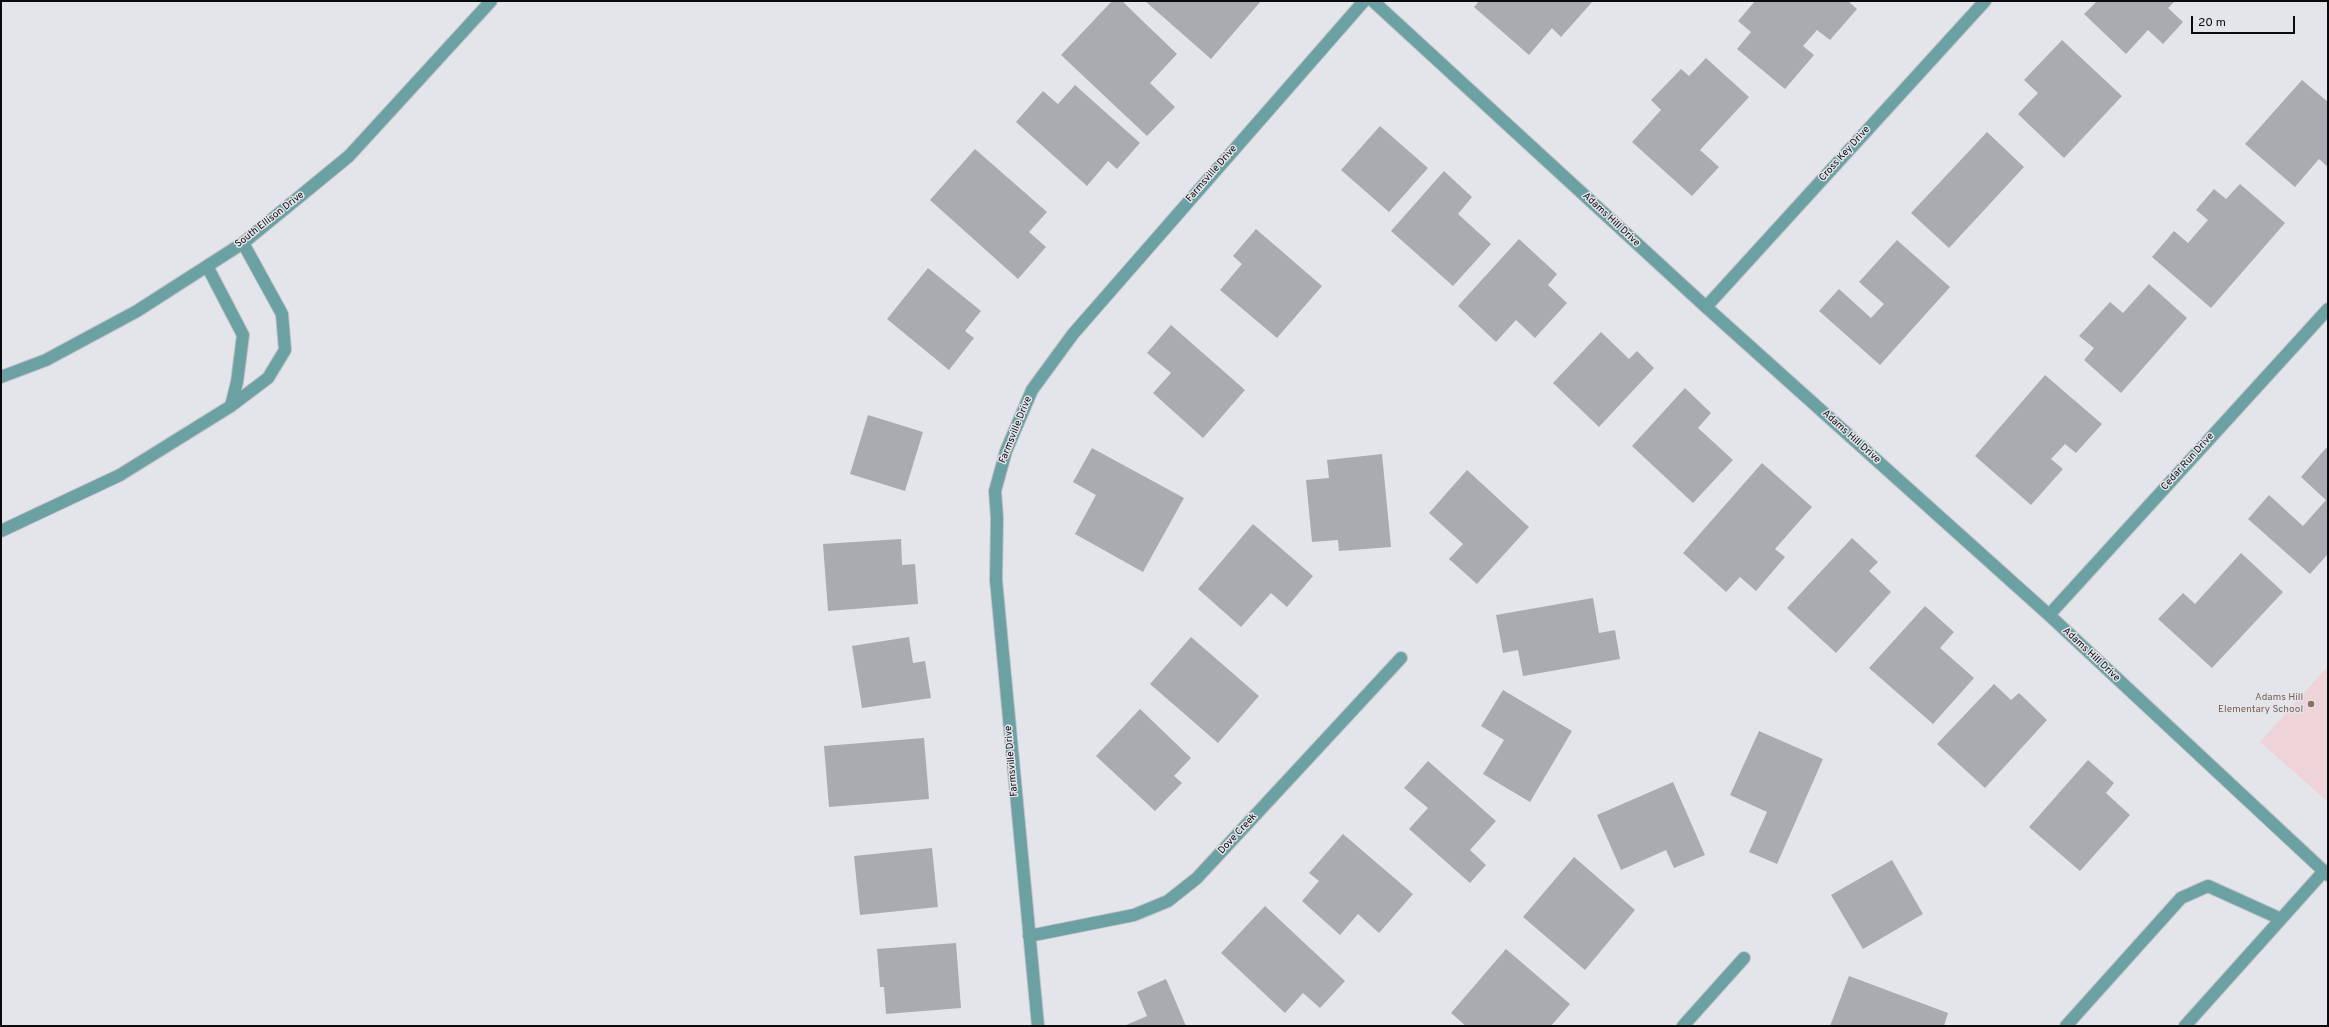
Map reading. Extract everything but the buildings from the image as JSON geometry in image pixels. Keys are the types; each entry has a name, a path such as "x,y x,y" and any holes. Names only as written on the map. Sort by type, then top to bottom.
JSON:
{"street":[{"name":"South Ellison Drive","path":"1,377 46,360 137,311 243,242 349,156 492,1"},
{"name":"Farmsville Drive","path":"1038,1026 996,580 997,518 995,491 1006,451 1032,390 1073,334 1364,1"},
{"name":"Adams Hill Drive","path":"1373,1 1706,307 2049,615 2326,873"},
{"name":"Cross Key Drive","path":"1706,307 1985,1"},
{"path":"1,531 120,474 231,406 268,378 285,350 282,314 243,242"},
{"path":"207,266 243,335 237,382 231,406"},
{"name":"Cedar Run Drive","path":"2049,615 2328,309"},
{"name":"Dove Creek","path":"1029,936 1134,915 1168,901 1197,878 1401,658"},
{"path":"2185,1026 2281,919 2326,873"},
{"path":"2066,1026 2181,898 2208,886 2281,919"},
{"path":"1683,1026 1744,958"}],"shaded area":[{"name":"Adams Hill Elementary School","path":"2328,666 2328,802 2260,742"}],"place":[{"name":"Adams Hill Elementary School","path":"2311,704"}]}
